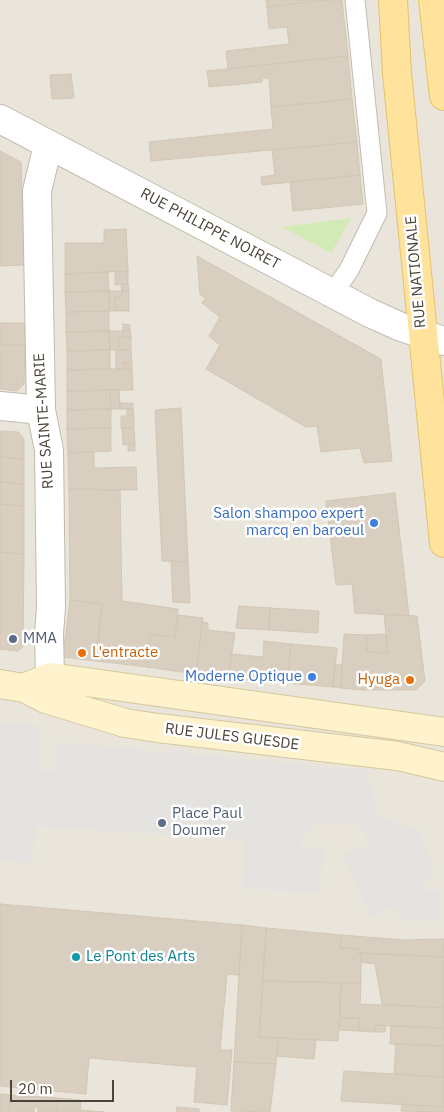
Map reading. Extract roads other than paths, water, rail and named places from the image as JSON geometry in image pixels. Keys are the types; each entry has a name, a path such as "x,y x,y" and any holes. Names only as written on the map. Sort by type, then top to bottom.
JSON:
{"main road":[{"name":"RUE NATIONALE","path":"393,0 396,65 433,338 444,543"},
{"path":"433,0 444,96"},
{"path":"30,687 444,732"},
{"name":"RUE JULES GUESDE","path":"30,687 106,718 142,726 388,755 444,767"}],"street":[{"name":"RUE PHILIPPE NOIRET","path":"0,119 384,320 433,338"},
{"name":"RUE SAINTE-MARIE","path":"30,687 49,450 41,410 37,191 48,145"},
{"path":"0,406 41,410"}],"lane":[{"path":"333,294 349,270 377,213 355,0"}],"place":[{"name":"Salon shampoo expert marcq en baroeul","path":"374,523"},
{"name":"MMA","path":"13,639"},
{"name":"L'entracte","path":"82,653"},
{"name":"Moderne Optique","path":"312,677"},
{"name":"Hyuga","path":"410,680"},
{"name":"Place Paul Doumer","path":"162,823"},
{"name":"Le Pont des Arts","path":"76,957"}]}
